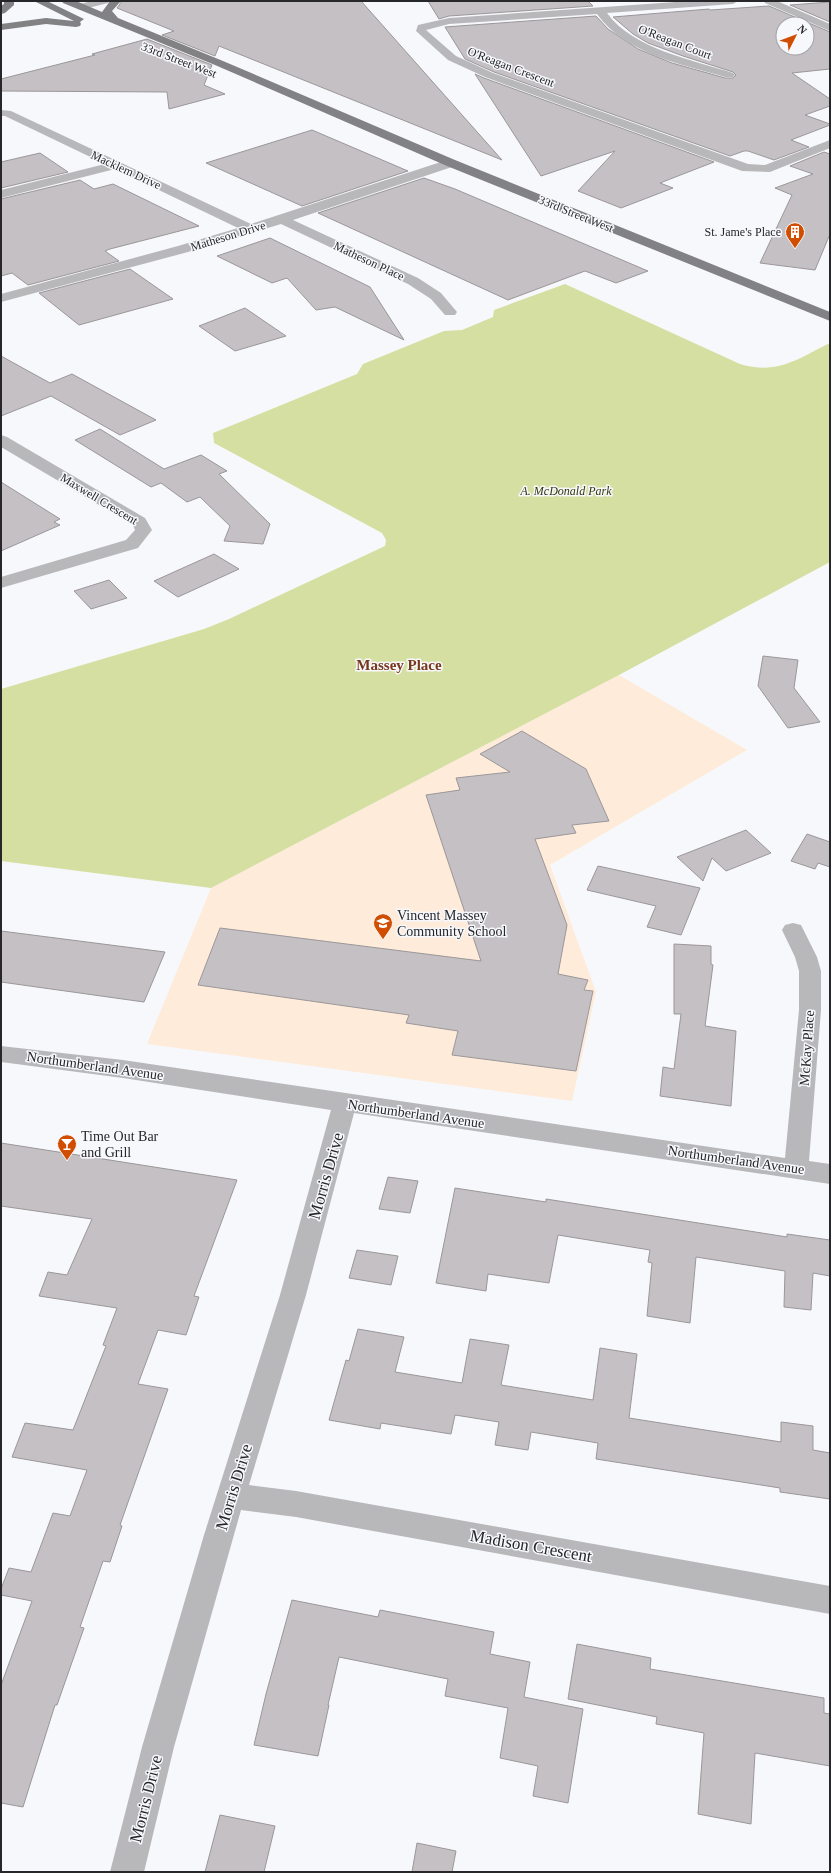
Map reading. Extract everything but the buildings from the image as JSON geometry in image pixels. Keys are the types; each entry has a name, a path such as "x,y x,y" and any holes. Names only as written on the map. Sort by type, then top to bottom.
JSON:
{"main road":[{"path":"1,11 9,6 9,1"},
{"path":"41,5 67,1"},
{"name":"33rd Street West","path":"67,1 451,163 830,317"},
{"path":"116,1 107,10 109,15 116,22"},
{"path":"1,26 46,21 63,21 88,25 62,12 41,5"},
{"path":"1,26 80,7"},
{"path":"1,16 14,13"},
{"name":"33rd Street West","path":"217,74 322,109"}],"street":[{"path":"80,7 104,1"},
{"name":"O'Reagan Crescent","path":"733,1 449,21 422,27 421,31 452,58 482,72 746,168 766,169 830,144"},
{"path":"769,1 830,28"},
{"name":"O'Reagan Court","path":"600,10 609,24 629,38 644,46 729,75"},
{"name":"Macklem Drive","path":"1,112 7,113 118,165 250,229"},
{"name":"Matheson Drive","path":"1,298 183,249 250,229 451,163"},
{"path":"1,194 118,165"},
{"name":"Matheson Place","path":"280,219 413,281 436,296 450,312"},
{"name":"Maxwell Crescent","path":"1,440 139,522 144,530 132,544 1,583"},
{"name":"McKay Place","path":"793,930 806,957 810,979 810,1010 796,1169"},
{"name":"Northumberland Avenue","path":"1,1054 123,1069 830,1174"},
{"name":"Morris Drive","path":"127,1872 158,1747 293,1295 345,1103"},
{"name":"Madison Crescent","path":"232,1496 296,1504 830,1600"}],"shaded area":[{"name":"Vincent Massey Community School","path":"619,675 747,750 550,865 596,992 572,1101 147,1044 211,888"}],"green space":[{"name":"A. McDonald Park","path":"565,284 740,364 753,367 765,368 787,364 830,343 830,562 619,675 211,888 1,861 1,689 204,629 229,619 385,546 386,540 382,533 214,443 213,433 357,374 363,364 444,331 462,330 493,317 494,310"}],"place":[{"name":"St. Jame's Place","path":"795,249"},
{"name":"Vincent Massey Community School","path":"383,940"},
{"name":"Time Out Bar and Grill","path":"67,1161"}],"district":[{"name":"Massey Place","path":"399,665"}]}
